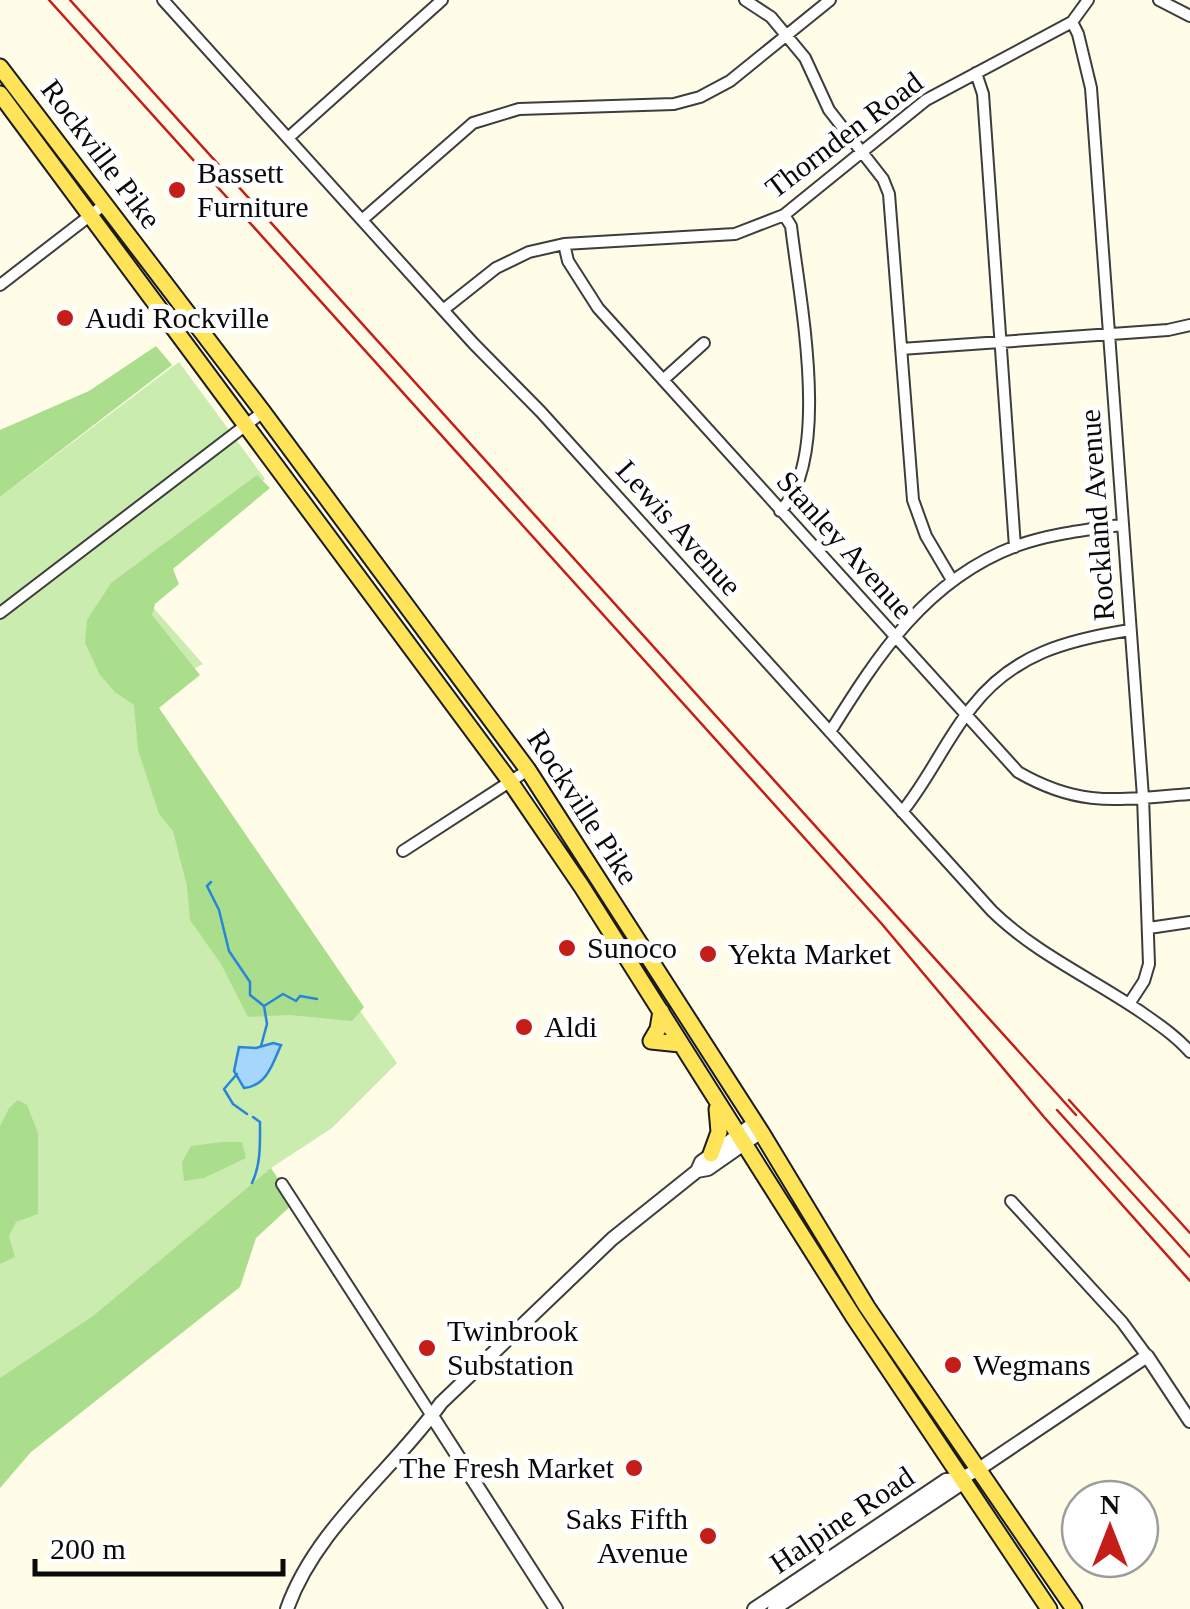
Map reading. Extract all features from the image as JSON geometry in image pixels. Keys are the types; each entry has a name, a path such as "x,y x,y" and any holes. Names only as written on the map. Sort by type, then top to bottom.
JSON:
{"main road":[{"name":"Rockville Pike","path":"0,67 263,412 528,770 758,1127 867,1307 1074,1609"},
{"name":"Rockville Pike","path":"0,94 509,780 960,1479 1050,1609"},
{"path":"171,321 185,310"},
{"path":"661,1011 651,1041 680,1044"},
{"path":"711,1154 720,1123 715,1100"}],"street":[{"name":"Lewis Avenue","path":"163,0 1015,934 1129,1004 1190,1052"},
{"path":"288,138 442,0"},
{"path":"745,0 771,17 805,58 830,110 889,194 913,500 926,536 952,580"},
{"path":"362,220 474,123 520,109 674,104 700,97 730,81 830,0"},
{"name":"Thornden Road","path":"443,310 496,268 529,252 564,244 734,234 784,215 926,100 1072,22 1088,0"},
{"path":"1159,0 1190,16"},
{"name":"Rockland Avenue","path":"1072,22 1091,88 1143,797 1150,964 1129,1004"},
{"path":"976,72 982,94 1015,546"},
{"path":"0,285 106,204"},
{"path":"780,511 796,492 810,414 791,226 784,215"},
{"name":"Stanley Avenue","path":"564,244 579,281 598,308 1018,772 1072,797 1096,800 1190,794"},
{"path":"902,349 1168,330 1190,325"},
{"path":"662,380 704,343"},
{"path":"0,613 263,412"},
{"path":"830,732 893,636 952,580 1015,546 1121,525"},
{"path":"902,812 965,716 989,688 1028,658 1074,639 1130,630"},
{"path":"403,851 528,770"},
{"path":"1149,928 1190,922"},
{"path":"696,1172 708,1168 758,1127"},
{"path":"287,1609 306,1568 331,1532 452,1391 612,1239 696,1172 711,1154 740,1140"},
{"path":"282,1184 556,1609"},
{"path":"1012,1201 1122,1322 1190,1420"},
{"name":"Halpine Road","path":"754,1609 946,1480 960,1479 979,1469 1147,1356"},
{"name":"Halpine Road","path":"774,1609 958,1486 960,1479"}],"green space":[{"path":"156,346 172,365 0,497 0,430 89,391"},
{"path":"179,362 265,479 165,568 142,595 203,664 146,694 213,803 397,1063 332,1128 271,1168 0,1465 0,497"},
{"path":"257,475 270,488 173,569 179,584 155,604 152,615 200,675 159,708 364,1007 352,1021 290,1015 248,1017 221,964 190,920 187,886 173,831 159,814 138,750 134,705 100,675 85,643 87,620 111,583"},
{"path":"18,1100 27,1105 38,1133 38,1214 16,1222 9,1236 15,1257 0,1264 0,1126"},
{"path":"242,1142 246,1158 204,1178 184,1181 182,1162 191,1146"},
{"path":"271,1168 294,1203 256,1238 240,1287 31,1452 0,1488 0,1378 93,1316"}],"water":[{"path":"281,1045 268,1072 258,1083 244,1088 234,1071 239,1047"}],"waterway":[{"path":"211,882 207,886 219,910 229,951 250,982 250,995 264,1006"},
{"path":"261,1046 267,1024 264,1006 283,994 296,1001 300,996 317,999"},
{"path":"237,1074 224,1089 233,1104 247,1114"},
{"path":"252,1183 260,1138 260,1122 253,1117"}],"railway":[{"path":"49,0 881,923 1044,1117 1190,1281"},
{"path":"70,0 1076,1115"},
{"path":"1069,1100 1190,1233"},
{"path":"1057,1110 1190,1257"}],"place":[{"name":"Bassett Furniture","path":"177,190"},
{"name":"Audi Rockville","path":"65,318"},
{"name":"Sunoco","path":"567,948"},
{"name":"Yekta Market","path":"708,954"},
{"name":"Aldi","path":"524,1027"},
{"name":"Twinbrook Substation","path":"427,1348"},
{"name":"Wegmans","path":"953,1365"},
{"name":"The Fresh Market","path":"634,1468"},
{"name":"Saks Fifth Avenue","path":"708,1536"}]}
